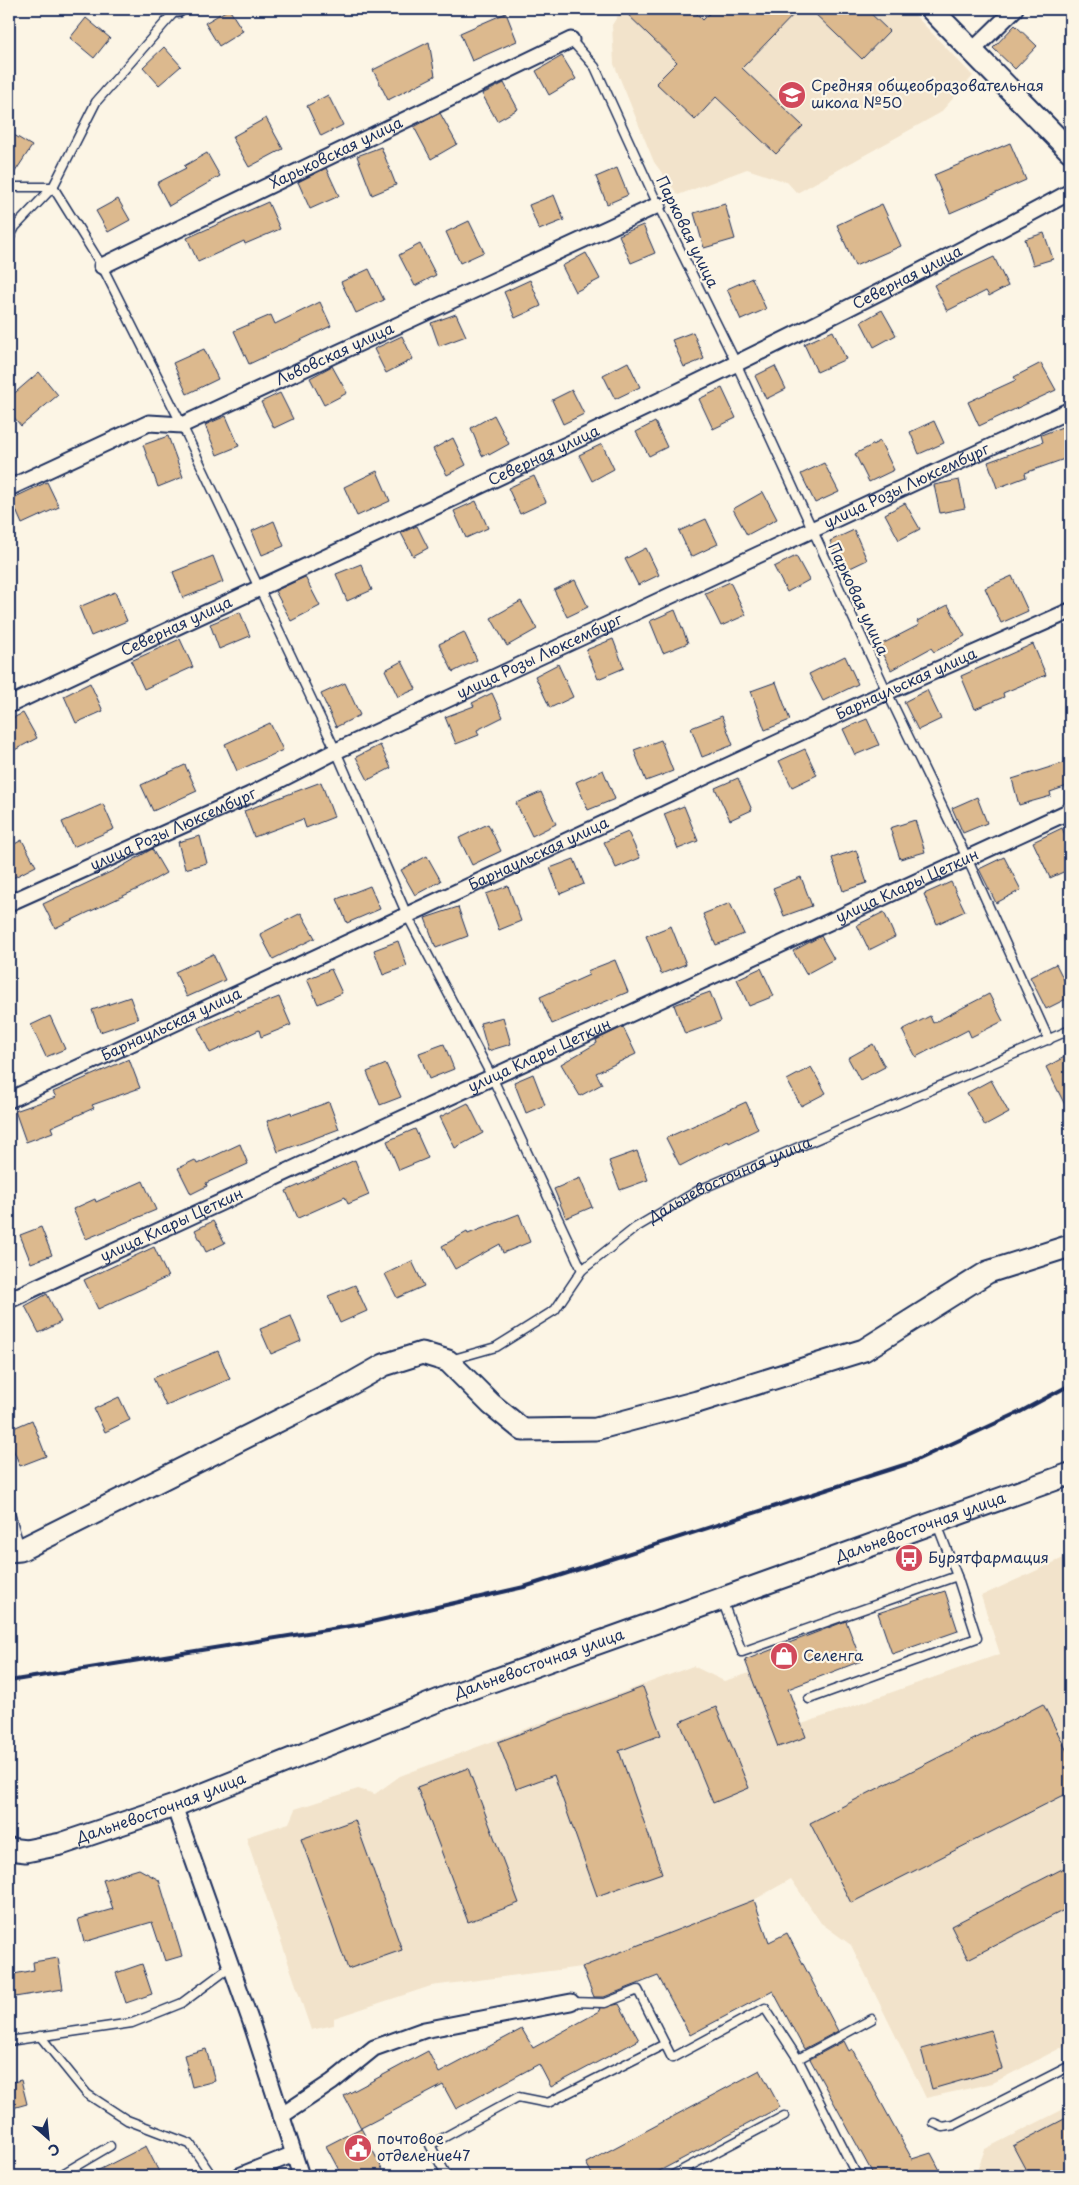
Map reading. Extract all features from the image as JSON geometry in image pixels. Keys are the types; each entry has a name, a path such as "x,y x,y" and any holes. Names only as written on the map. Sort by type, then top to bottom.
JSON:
{"street":[{"path":"931,9 1070,151"},
{"path":"972,51 1015,9"},
{"name":"Харьковская улица","path":"102,266 571,40"},
{"name":"Северная улица","path":"9,705 736,363 954,255 1070,192"},
{"name":"Львовская улица","path":"9,488 149,424 182,425 658,205"},
{"name":"улица Розы Люксембург","path":"9,903 250,795 336,751 1070,410"},
{"name":"Барнаульская улица","path":"9,1100 886,692 1070,611"},
{"name":"улица Клары Цеткин","path":"9,1300 1070,811"},
{"path":"14,1551 340,1390 384,1365 422,1353 448,1361 491,1404 523,1430 596,1429 697,1402 864,1350 988,1272 1070,1246"},
{"name":"Дальневосточная улица","path":"9,1848 26,1851 61,1844 174,1806 447,1697 1070,1474"},
{"path":"174,1806 252,2026 301,2176"},
{"path":"281,2116 332,2082 374,2048 424,2030 571,2002"},
{"path":"239,2176 294,2154"}],"lane":[{"path":"9,239 15,227 53,188 96,102 177,9"},
{"name":"Парковая улица","path":"571,40 595,67 658,205 736,363 886,692 967,858 1049,1040"},
{"path":"9,187 53,188"},
{"path":"53,188 102,266 182,425 257,588 336,751 407,915 492,1078 582,1270"},
{"name":"Дальневосточная улица","path":"448,1361 496,1347 555,1310 582,1270 635,1228 699,1190 1070,1030"},
{"path":"9,1510 14,1551"},
{"path":"809,1699 977,1638 957,1576 936,1522"},
{"path":"721,1599 742,1652 957,1576"},
{"path":"9,2041 132,2023 182,2003 230,1968"},
{"path":"571,2002 605,2003 638,1990 672,2058 765,2008 798,2059 856,2174 851,2176"},
{"path":"798,2059 872,2020"},
{"path":"40,2036 87,2094 128,2120 190,2144 212,2176"},
{"path":"447,2176 430,2145 518,2097 548,2103 665,2044"},
{"path":"934,2123 943,2128 954,2125 1070,2066"},
{"path":"671,2176 784,2116"},
{"path":"59,2176 110,2146"}],"shaded area":[{"name":"Средняя общеобразовательная школа №50","path":"622,9 909,9 973,76 940,113 797,193 787,182 747,169 678,195 654,162 614,64 612,25"},
{"path":"1070,1555 1070,2043 993,2083 926,2098 851,1945 821,1923 791,1879 754,1900 582,1967 431,1986 334,2018 334,2025 311,2030 246,1837 289,1823 295,1809 358,1789 375,1794 400,1776 693,1666 724,1681 750,1673 761,1699 788,1689 802,1724 1000,1654 981,1596"},
{"path":"1070,2106 1070,2176 975,2176 985,2149"}],"building":[{"path":"229,9 243,31 219,46 205,23"},
{"path":"622,9 692,9 703,20 714,9 799,9 742,68 803,126 776,154 716,97 695,120 656,83 677,62"},
{"path":"810,9 866,9 889,31 862,59"},
{"path":"506,13 517,41 472,61 460,33"},
{"path":"86,18 110,38 94,58 70,38"},
{"path":"1015,25 1037,46 1015,69 993,48"},
{"path":"429,42 435,76 388,100 373,70"},
{"path":"164,47 181,66 159,85 143,67"},
{"path":"562,56 576,79 549,95 536,71"},
{"path":"504,83 518,109 497,121 482,94"},
{"path":"328,95 343,125 321,136 307,106"},
{"path":"440,113 457,144 431,159 414,127"},
{"path":"266,118 283,149 249,167 232,137"},
{"path":"9,132 32,146 9,181"},
{"path":"1010,143 1026,180 950,213 934,175"},
{"path":"381,147 396,185 372,195 357,156"},
{"path":"207,153 220,176 169,206 157,183 186,168 184,166"},
{"path":"326,168 339,196 310,209 298,182"},
{"path":"617,168 628,195 607,204 596,177"},
{"path":"554,195 564,220 539,230 529,205"},
{"path":"118,199 130,220 108,232 96,211"},
{"path":"268,202 280,229 245,244 244,241 198,262 187,238"},
{"path":"725,204 735,239 704,248 694,213"},
{"path":"882,204 901,246 855,266 837,225"},
{"path":"469,221 484,252 460,263 446,232"},
{"path":"643,225 655,253 631,263 619,235"},
{"path":"1044,233 1053,259 1033,265 1025,239"},
{"path":"420,244 436,275 415,286 399,255"},
{"path":"586,253 600,279 575,292 562,266"},
{"path":"994,257 1008,286 989,296 986,291 947,311 934,285"},
{"path":"369,269 384,300 356,313 341,282"},
{"path":"752,278 766,309 741,320 727,289"},
{"path":"530,280 541,306 515,318 504,292"},
{"path":"320,302 331,326 249,364 234,331 271,315 275,324"},
{"path":"882,310 896,335 874,347 861,322"},
{"path":"456,314 466,336 439,346 431,323"},
{"path":"833,331 846,359 817,372 804,344"},
{"path":"693,332 704,359 684,367 672,340"},
{"path":"402,336 413,359 386,373 374,349"},
{"path":"204,349 218,379 187,394 173,363"},
{"path":"628,362 640,387 615,399 603,375"},
{"path":"1041,363 1056,390 979,426 968,402 1016,380 1014,377"},
{"path":"332,366 347,393 324,405 310,378"},
{"path":"775,366 786,389 766,399 755,376"},
{"path":"39,372 58,395 21,426 9,411 9,398"},
{"path":"722,388 736,418 713,429 699,399"},
{"path":"572,390 584,414 563,424 552,400"},
{"path":"280,393 293,419 274,428 261,402"},
{"path":"494,415 509,444 489,455 488,453 482,456 471,428"},
{"path":"226,416 239,446 217,455 205,425"},
{"path":"934,421 944,443 919,454 910,432"},
{"path":"655,422 667,447 649,456 636,432"},
{"path":"1062,427 1070,450 1070,457 1025,473 1026,477 997,488 988,462 1043,442 1041,435"},
{"path":"168,436 183,477 158,487 143,445"},
{"path":"453,438 466,465 447,475 433,449"},
{"path":"880,441 894,470 869,482 855,454"},
{"path":"602,444 614,469 592,481 579,455"},
{"path":"824,463 839,492 815,503 801,474"},
{"path":"377,471 390,501 357,516 344,487"},
{"path":"534,476 546,502 520,514 508,488"},
{"path":"959,480 965,508 940,513 934,485"},
{"path":"47,482 59,507 22,524 11,499"},
{"path":"763,492 777,519 747,535 733,509"},
{"path":"476,501 488,528 466,538 454,511"},
{"path":"905,503 920,529 899,540 885,514"},
{"path":"706,519 718,544 691,557 679,531"},
{"path":"274,521 284,546 262,555 252,531"},
{"path":"417,526 428,548 413,556 401,533"},
{"path":"854,530 867,560 844,571 830,541"},
{"path":"646,548 659,575 638,585 625,559"},
{"path":"213,556 223,582 183,598 173,572"},
{"path":"796,556 809,580 787,592 774,567"},
{"path":"361,564 372,590 347,601 336,574"},
{"path":"1012,576 1028,611 1001,623 985,588"},
{"path":"305,577 320,606 291,621 275,591"},
{"path":"575,580 588,607 567,617 554,590"},
{"path":"730,582 746,615 721,626 705,593"},
{"path":"115,592 127,621 91,636 79,607"},
{"path":"521,601 537,629 507,646 491,618"},
{"path":"948,605 965,636 934,652 931,648 891,670 878,646 919,625 917,621"},
{"path":"675,610 688,643 663,653 650,621"},
{"path":"240,612 250,636 219,649 210,624"},
{"path":"464,632 477,660 453,672 439,644"},
{"path":"180,639 193,667 144,689 131,661"},
{"path":"613,639 624,668 598,679 586,650"},
{"path":"1033,644 1046,675 1003,693 1004,697 975,709 961,676"},
{"path":"845,656 858,684 823,701 809,674"},
{"path":"402,661 416,689 398,697 385,670"},
{"path":"558,664 573,697 550,708 535,676"},
{"path":"776,682 790,720 765,730 751,691"},
{"path":"90,683 103,711 76,723 64,696"},
{"path":"345,683 360,715 336,727 321,694"},
{"path":"927,690 941,719 918,730 904,702"},
{"path":"492,693 503,717 477,730 479,735 456,744 445,717 474,706 472,703"},
{"path":"23,713 37,738 9,753 9,720"},
{"path":"722,716 733,745 702,757 691,728"},
{"path":"867,719 879,745 855,755 843,729"},
{"path":"270,723 283,750 237,771 225,744"},
{"path":"661,740 673,771 646,781 634,750"},
{"path":"380,745 391,768 368,780 356,757"},
{"path":"805,749 817,775 792,787 779,761"},
{"path":"1070,761 1070,785 1050,792 1051,796 1019,805 1012,779"},
{"path":"185,765 197,791 153,811 141,785"},
{"path":"603,770 615,799 588,810 576,782"},
{"path":"738,778 752,810 730,820 715,788"},
{"path":"321,782 334,817 306,828 303,819 254,837 244,811"},
{"path":"541,792 556,824 532,836 516,803"},
{"path":"977,797 987,823 963,833 952,808"},
{"path":"103,804 114,829 73,847 62,822"},
{"path":"684,806 698,841 678,849 664,814"},
{"path":"915,820 925,852 900,859 890,828"},
{"path":"488,824 501,851 472,865 459,838"},
{"path":"1062,828 1070,846 1070,869 1050,878 1033,842"},
{"path":"628,832 640,858 616,868 604,842"},
{"path":"200,836 207,863 185,869 178,842"},
{"path":"22,840 36,866 9,880 9,847"},
{"path":"152,849 166,873 138,889 55,928 43,904 121,867"},
{"path":"856,850 867,883 843,891 832,858"},
{"path":"427,856 441,881 415,895 401,870"},
{"path":"1004,857 1021,890 996,903 979,869"},
{"path":"574,859 584,884 560,894 550,868"},
{"path":"801,877 812,906 784,916 773,888"},
{"path":"951,882 965,911 937,924 924,894"},
{"path":"370,886 380,909 347,923 337,899"},
{"path":"508,886 521,921 499,930 486,894"},
{"path":"730,903 744,934 716,945 703,914"},
{"path":"458,907 468,936 436,948 425,918"},
{"path":"884,912 895,937 869,950 857,925"},
{"path":"301,913 315,938 273,959 260,934"},
{"path":"671,926 686,964 661,974 646,936"},
{"path":"821,936 834,959 806,974 793,951"},
{"path":"398,941 407,966 383,975 374,950"},
{"path":"213,954 225,980 187,997 175,972"},
{"path":"615,960 628,992 552,1024 540,997 589,975 587,971"},
{"path":"1056,964 1070,992 1070,997 1046,1009 1030,977"},
{"path":"761,968 774,996 749,1006 737,979"},
{"path":"331,969 342,993 318,1004 307,979"},
{"path":"710,992 721,1021 685,1034 674,1005"},
{"path":"989,994 1003,1021 971,1037 968,1030 916,1057 902,1030 930,1016 933,1023"},
{"path":"130,997 138,1019 100,1032 92,1010"},
{"path":"279,997 291,1025 261,1037 259,1030 210,1053 198,1028 239,1010 240,1012"},
{"path":"50,1016 65,1049 46,1057 31,1025"},
{"path":"503,1017 511,1044 488,1051 480,1023"},
{"path":"623,1027 636,1054 596,1073 602,1084 580,1096 561,1064 597,1043 596,1040"},
{"path":"444,1044 454,1069 429,1079 419,1053"},
{"path":"873,1044 885,1067 860,1080 848,1058"},
{"path":"1070,1054 1070,1115 1046,1067"},
{"path":"129,1059 140,1088 92,1105 94,1108 51,1127 53,1132 26,1142 15,1111 56,1097 53,1092"},
{"path":"386,1064 401,1097 380,1105 367,1072"},
{"path":"811,1067 826,1093 801,1106 787,1080"},
{"path":"533,1074 545,1105 526,1113 514,1082"},
{"path":"991,1080 1009,1113 985,1126 967,1093"},
{"path":"329,1102 339,1129 278,1152 267,1121 291,1112 292,1115"},
{"path":"746,1102 758,1129 729,1143 728,1141 680,1166 666,1138"},
{"path":"468,1103 483,1133 455,1148 440,1117"},
{"path":"415,1129 428,1158 399,1170 387,1141"},
{"path":"240,1144 248,1164 206,1183 207,1186 191,1194 178,1168 195,1160 197,1164"},
{"path":"637,1151 648,1180 620,1190 609,1161"},
{"path":"355,1160 369,1195 348,1204 345,1197 298,1218 286,1191"},
{"path":"580,1178 592,1207 566,1218 554,1189"},
{"path":"143,1181 156,1210 86,1239 73,1209 95,1199 96,1202"},
{"path":"519,1214 530,1242 503,1253 500,1244 455,1269 442,1246 467,1232 468,1234"},
{"path":"213,1221 225,1243 206,1252 195,1230"},
{"path":"41,1227 52,1255 31,1263 20,1235"},
{"path":"154,1247 168,1277 98,1309 84,1280"},
{"path":"412,1261 424,1286 397,1298 385,1274"},
{"path":"355,1285 367,1311 340,1323 328,1296"},
{"path":"47,1294 61,1322 39,1333 25,1306"},
{"path":"291,1316 301,1341 271,1354 260,1329"},
{"path":"218,1351 230,1379 166,1406 153,1378"},
{"path":"119,1397 130,1420 105,1432 94,1409"},
{"path":"32,1420 46,1456 20,1466 9,1439 9,1430"},
{"path":"945,1591 958,1631 892,1654 878,1613"},
{"path":"846,1621 861,1661 788,1689 806,1737 778,1747 745,1660"},
{"path":"643,1687 661,1735 619,1751 662,1873 597,1896 554,1775 516,1789 498,1742"},
{"path":"1043,1704 1070,1757 1070,1792 851,1903 810,1823"},
{"path":"716,1707 749,1788 713,1803 680,1722"},
{"path":"468,1768 519,1903 468,1922 417,1787"},
{"path":"355,1820 402,1950 348,1969 301,1839"},
{"path":"1070,1865 1070,1907 968,1959 951,1926"},
{"path":"139,1869 159,1880 182,1956 165,1961 152,1922 84,1942 78,1919 113,1909 103,1880"},
{"path":"754,1900 769,1942 787,1933 838,2031 804,2049 773,1991 690,2035 658,1976 604,1997 594,1997 582,1967"},
{"path":"58,1958 63,1989 9,1998 9,1975 34,1970 33,1962"},
{"path":"142,1964 152,1994 126,2003 116,1973"},
{"path":"619,2004 639,2040 551,2087 539,2064 456,2109 443,2085 361,2128 344,2096 428,2051 439,2073 522,2029 533,2048 600,2011 599,2008"},
{"path":"991,2030 1002,2069 932,2089 921,2049"},
{"path":"844,2041 849,2051 852,2049 912,2159 931,2153 943,2176 874,2176 810,2059"},
{"path":"206,2049 215,2081 192,2087 184,2055"},
{"path":"760,2070 780,2107 650,2176 593,2176 586,2163"},
{"path":"21,2080 27,2104 9,2109 9,2083"},
{"path":"1070,2116 1070,2176 1029,2176 1013,2146"},
{"path":"361,2128 386,2176 342,2176 326,2146"},
{"path":"146,2146 161,2176 87,2176"}],"railway":[{"path":"9,1681 363,1624 524,1587 910,1463 1020,1412 1070,1385"}],"place":[{"name":"Средняя общеобразовательная школа №50","path":"792,95"},
{"name":"Бурятфармация","path":"909,1558"},
{"name":"Селенга","path":"784,1656"},
{"name":"почтовое отделение47","path":"358,2148"}]}
